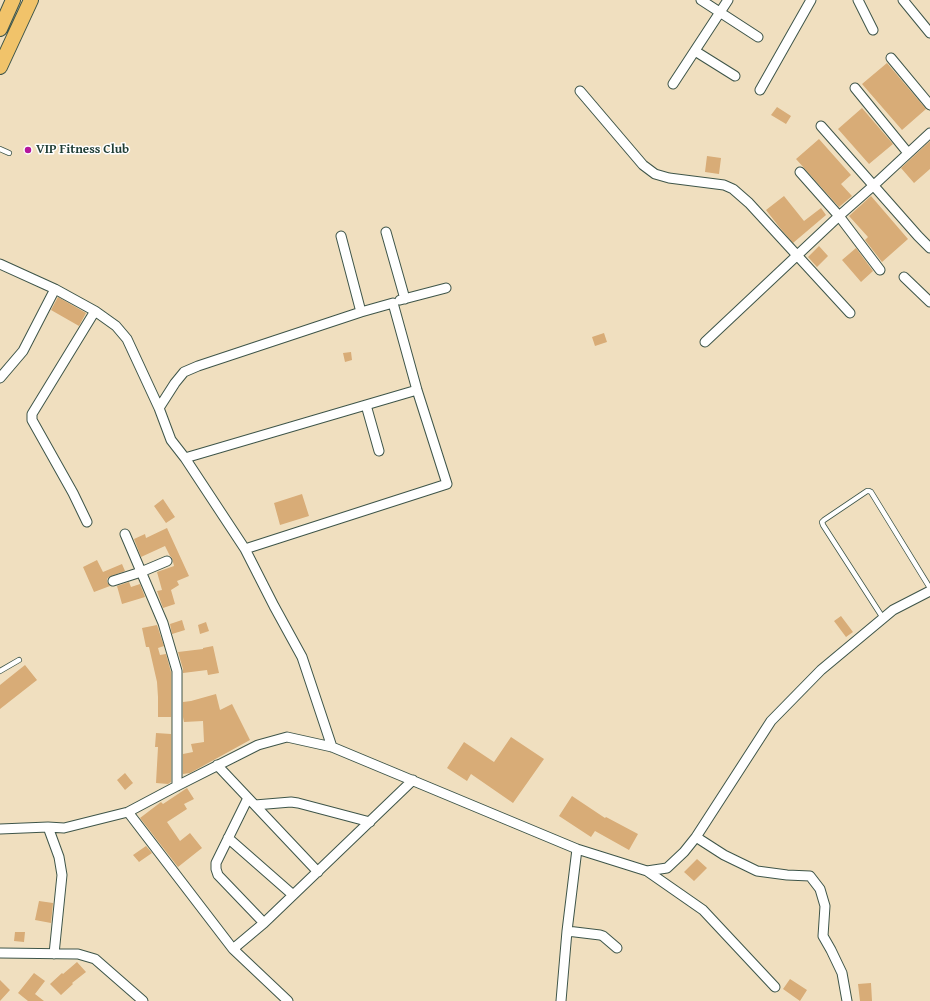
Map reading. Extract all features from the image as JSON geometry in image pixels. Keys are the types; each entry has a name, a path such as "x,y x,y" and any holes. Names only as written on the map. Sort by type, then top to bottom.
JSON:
{"main road":[{"path":"0,29 13,0"},
{"path":"0,67 31,0"}],"street":[{"path":"701,0 758,37"},
{"path":"673,84 728,0"},
{"path":"760,90 811,0"},
{"path":"858,0 873,30"},
{"path":"903,0 930,33"},
{"path":"694,51 735,76"},
{"path":"891,58 930,105"},
{"path":"855,88 908,153"},
{"path":"580,91 643,166 654,174 669,178 724,185 734,189 850,313"},
{"path":"821,126 930,248"},
{"path":"705,342 930,133"},
{"path":"800,172 839,216 880,270"},
{"path":"386,232 405,298"},
{"path":"341,236 361,312"},
{"path":"0,264 55,289 95,310 116,326 127,338 159,408 171,440 185,458 244,549 302,657 332,747"},
{"path":"904,277 930,302"},
{"path":"159,408 184,372 198,366 405,298 446,288"},
{"path":"0,378 23,351 55,289"},
{"path":"244,549 447,484 417,390 393,303"},
{"path":"87,522 74,493 32,420 32,414 95,310"},
{"path":"185,458 417,390"},
{"path":"366,405 379,451"},
{"path":"125,534 163,623 177,671 177,786"},
{"path":"113,582 167,561"},
{"path":"647,871 667,868 684,852 696,837 771,721 821,670 893,610 930,590"},
{"path":"0,829 48,827 64,828 128,812 258,745 287,737 332,747 577,849 647,871 704,910 775,987"},
{"path":"217,765 318,872"},
{"path":"233,949 264,923 413,780"},
{"path":"248,798 216,863 216,869 218,875 264,923"},
{"path":"255,805 298,803 370,822"},
{"path":"128,812 233,949 288,1001"},
{"path":"48,827 60,857 62,875 54,954"},
{"path":"696,837 724,855 757,871 810,876 820,889 825,906 823,936 842,973 847,1001"},
{"path":"228,838 293,895"},
{"path":"561,1001 567,931 577,849"},
{"path":"567,931 603,936 617,948"},
{"path":"0,953 78,954 95,959 142,1001"}],"lane":[{"path":"0,149 9,153"},
{"path":"884,618 822,522 867,491 871,492 930,590"},
{"path":"0,671 19,660"}],"building":[{"path":"887,63 926,109 902,130 862,84"},
{"path":"777,107 791,116 786,124 771,115"},
{"path":"862,108 893,144 869,164 838,129"},
{"path":"819,139 851,175 841,184 852,196 839,207 796,159"},
{"path":"930,141 930,169 914,183 901,168"},
{"path":"707,156 721,158 719,174 705,172"},
{"path":"784,196 804,221 821,208 826,215 793,243 766,210"},
{"path":"871,196 908,239 882,262 865,240 868,237 849,216"},
{"path":"819,246 828,256 817,267 808,257"},
{"path":"856,248 873,271 861,282 842,260"},
{"path":"58,297 86,313 79,326 51,310"},
{"path":"604,333 607,342 595,346 592,337"},
{"path":"351,352 352,360 345,362 343,353"},
{"path":"302,494 309,516 280,525 274,503"},
{"path":"163,499 175,517 166,523 154,506"},
{"path":"167,528 189,576 177,581 179,585 171,590 175,604 163,608 157,591 162,590 157,572 174,566 172,558 165,546 141,557 134,539 145,534 146,538"},
{"path":"97,560 103,572 122,564 125,571 107,579 110,586 94,592 83,567"},
{"path":"129,582 131,587 140,584 145,597 122,604 117,586"},
{"path":"841,616 853,632 846,637 834,621"},
{"path":"182,620 185,630 172,634 170,624"},
{"path":"206,622 209,631 200,634 198,625"},
{"path":"157,625 164,646 158,648 160,655 166,654 171,672 171,717 158,717 157,682 149,647 146,647 142,628"},
{"path":"213,646 219,673 208,675 207,670 183,673 178,652 203,649"},
{"path":"25,665 37,680 0,709 0,685"},
{"path":"216,694 220,710 232,704 250,740 190,773 183,774 183,754 193,752 191,744 204,742 203,721 184,722 183,702"},
{"path":"156,733 171,734 171,782 168,784 156,783 158,747 155,747"},
{"path":"511,737 544,759 513,803 471,774 467,781 447,768 464,742 494,762"},
{"path":"125,773 133,783 125,790 117,780"},
{"path":"187,788 194,799 184,804 187,809 167,822 180,841 190,833 202,848 178,867 140,818 161,802 163,804"},
{"path":"572,796 605,818 606,817 638,834 629,850 595,831 591,837 559,816"},
{"path":"146,846 152,853 139,862 133,855"},
{"path":"697,859 707,868 694,881 684,872"},
{"path":"39,901 53,903 51,923 35,920"},
{"path":"15,932 25,932 24,942 14,941"},
{"path":"77,962 86,972 72,983 73,984 61,995 50,984"},
{"path":"34,973 45,981 35,994 44,1001 28,1001 18,993"},
{"path":"790,979 807,990 800,1001 783,989"},
{"path":"0,980 10,990 0,1001"},
{"path":"871,983 872,1001 860,1001 858,984"}],"place":[{"name":"VIP Fitness Club","path":"28,150"}]}
